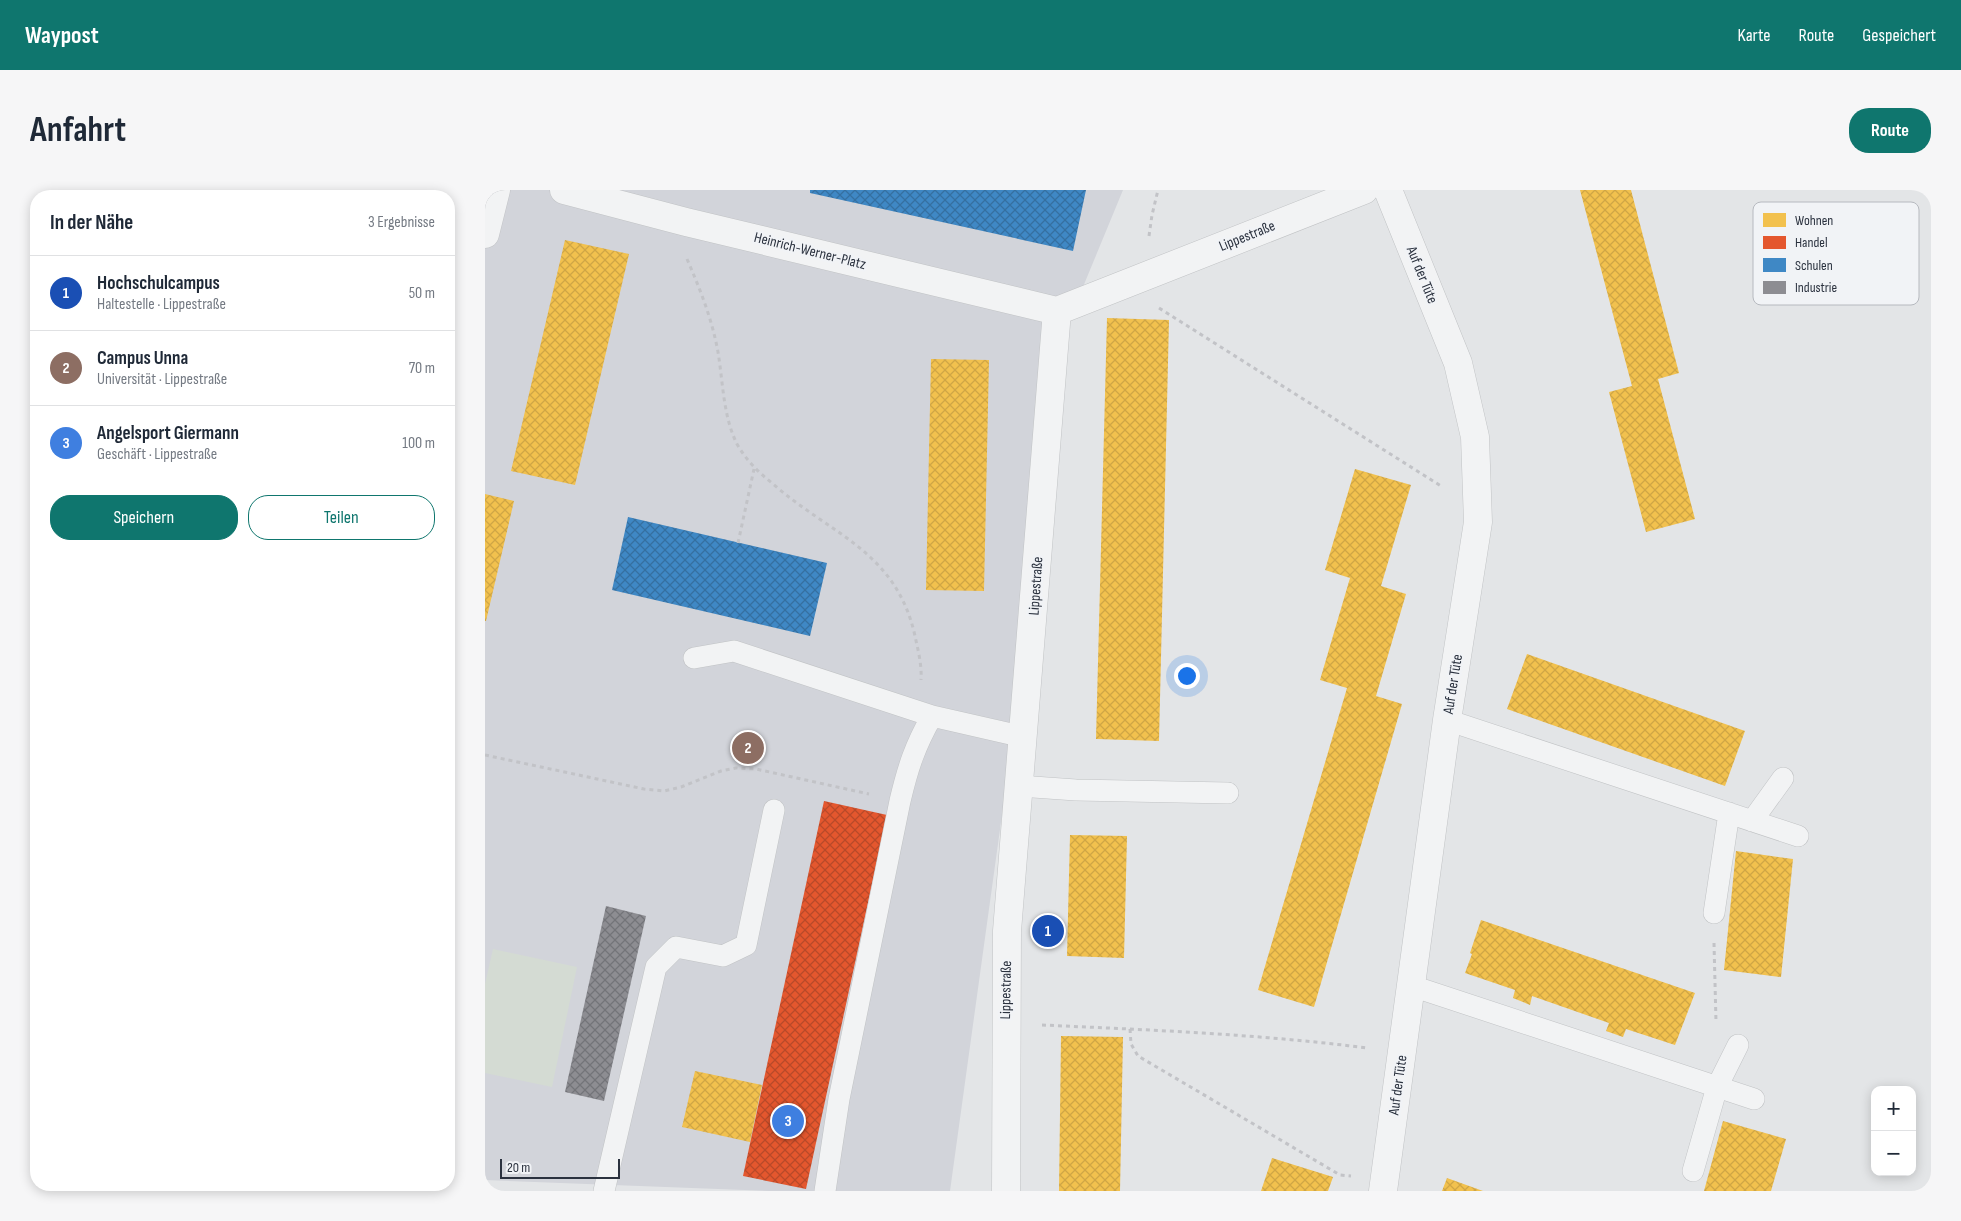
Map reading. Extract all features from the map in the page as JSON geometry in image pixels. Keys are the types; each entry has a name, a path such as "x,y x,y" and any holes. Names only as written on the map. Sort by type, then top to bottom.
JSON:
{"street":[{"path":"485,234 496,190"},
{"name":"Heinrich-Werner-Platz","path":"564,190 686,222 1057,311"},
{"name":"Lippestraße","path":"1006,1191 1007,931 1057,311 1364,190"},
{"name":"Auf der Tüte","path":"1383,1186 1412,986 1447,720 1478,522 1475,437 1458,363 1388,190"}],"lane":[{"path":"694,658 734,651 922,713 1024,737"},
{"path":"825,1191 839,1099 900,801 917,742 922,713"},
{"path":"1447,720 1798,836"},
{"path":"1752,821 1783,778"},
{"path":"1019,786 1076,790 1228,793"},
{"path":"604,1191 656,967 676,947 723,956 746,945 774,810"},
{"path":"1714,913 1729,813"},
{"path":"1412,986 1754,1099"},
{"path":"1693,1171 1717,1087 1733,1054"}],"path":[{"path":"1154,273 1149,241 1152,215 1158,190"},
{"path":"686,222 683,250 710,316 718,351 728,420 737,444 754,468 785,495 870,555 889,577 902,598 912,624 919,653 922,713"},
{"path":"1124,285 1477,510"},
{"path":"738,543 754,468"},
{"path":"485,755 645,789 664,791 681,787 721,771 736,768 757,770 900,801"},
{"path":"1714,913 1716,1049 1733,1054"},
{"path":"1006,1023 1305,1040 1402,1053"},
{"path":"1130,1029 1131,1044 1138,1056 1339,1175 1383,1186"}],"shaded area":[{"path":"485,190 1123,190 1071,316 950,1191 769,1191 485,1180"},
{"path":"493,949 577,967 552,1087 485,1073 485,984"}],"building: Wohnen":[{"path":"1580,190 1631,190 1679,373 1658,379 1695,519 1646,532 1609,392 1632,386"},
{"path":"565,240 629,254 575,485 511,471"},
{"path":"1107,318 1169,320 1159,741 1096,739"},
{"path":"931,359 989,360 984,591 926,590"},
{"path":"1355,469 1411,485 1381,586 1406,594 1376,696 1402,704 1314,1007 1258,990 1347,688 1320,680 1350,578 1325,570"},
{"path":"485,494 514,501 486,621 485,621"},
{"path":"1527,654 1745,731 1725,786 1507,709"},
{"path":"1070,835 1127,836 1124,958 1067,956"},
{"path":"1736,851 1793,859 1781,977 1724,970"},
{"path":"1481,920 1695,993 1675,1045 1626,1029 1623,1037 1606,1031 1609,1023 1532,996 1530,1005 1513,998 1515,990 1465,973"},
{"path":"1061,1036 1123,1037 1120,1191 1059,1191"},
{"path":"695,1071 762,1085 750,1142 682,1127"},
{"path":"1723,1121 1786,1139 1771,1191 1704,1191"},
{"path":"1272,1158 1333,1177 1328,1191 1261,1191"},
{"path":"1447,1178 1483,1191 1442,1191"}],"building: Handel":[{"path":"824,801 887,815 806,1189 743,1176"}],"building: Schulen":[{"path":"810,190 1086,190 1073,251 810,193"},
{"path":"628,517 827,563 810,636 612,590"}],"building: Industrie":[{"path":"606,906 646,916 604,1101 565,1092"}],"place":[{"name":"Campus Unna","path":"748,748"},
{"name":"Hochschulcampus","path":"1048,931"},
{"name":"Angelsport Giermann","path":"788,1121"}]}
